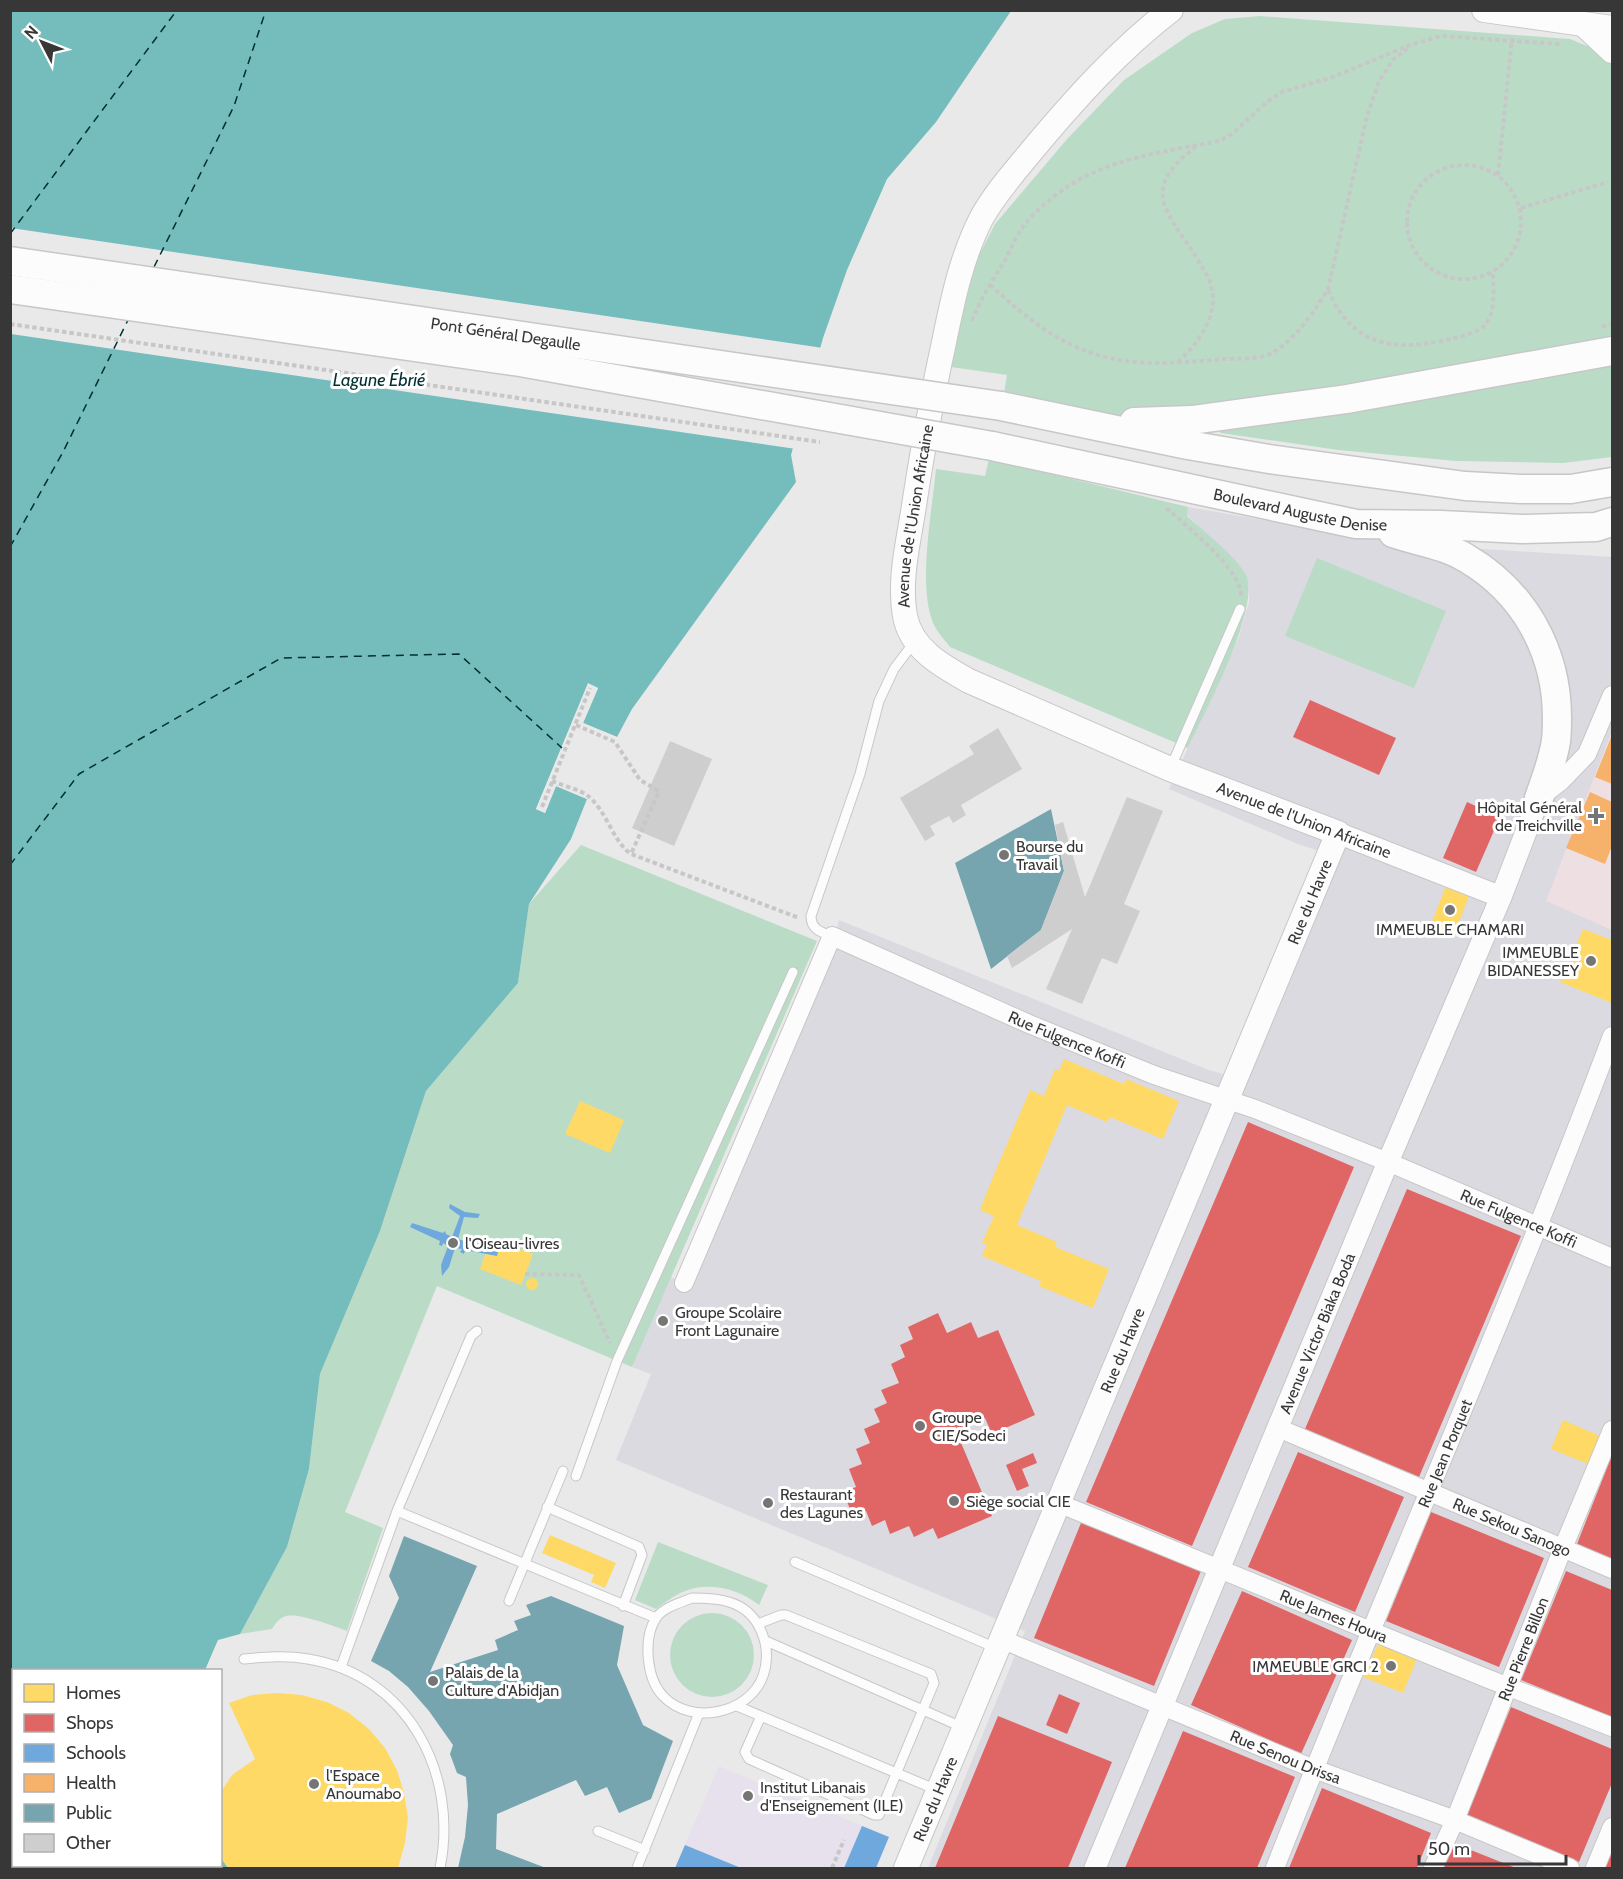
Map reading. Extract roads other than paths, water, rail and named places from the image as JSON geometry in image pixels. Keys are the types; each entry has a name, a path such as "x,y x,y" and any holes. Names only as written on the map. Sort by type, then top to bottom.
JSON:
{"highway":[{"name":"Pont Général Degaulle","path":"10,261 1001,406 1090,424"},
{"name":"Pont Général Degaulle","path":"10,289 520,362 992,446"},
{"path":"1090,424 1192,420 1347,399 1612,351"},
{"path":"1090,424 1188,445 1269,459 1465,486 1571,489 1612,482"},
{"name":"Boulevard Auguste Denise","path":"992,446 1356,524 1522,529 1607,526"},
{"path":"1356,524 1415,539 1464,557 1496,578 1519,603 1540,637 1551,667 1557,701 1557,740 1539,798"}],"main road":[{"name":"Avenue de l'Union Africaine","path":"1172,10 1138,37 1048,132 1010,176 983,216 967,253 951,306 928,416 906,560 903,594 905,617 915,641 937,664 969,681 1170,769 1338,833"},
{"path":"1484,10 1516,12 1612,28"},
{"path":"1583,24 1612,51"},
{"name":"Rue du Havre","path":"906,1869 1338,833"}],"street":[{"path":"1539,798 1561,781 1587,754 1612,695"},
{"name":"Avenue Victor Biaka Boda","path":"1095,1869 1388,1162 1501,897 1539,798"},
{"name":"Avenue de l'Union Africaine","path":"1338,833 1501,897"},
{"path":"684,1283 832,936"},
{"name":"Rue Fulgence Koffi","path":"832,936 1029,1024 1154,1075 1227,1100 1388,1162 1612,1258"},
{"name":"Rue Jean Porquet","path":"1275,1869 1612,1036"},
{"name":"Rue Sekou Sanogo","path":"1278,1428 1612,1569"},
{"name":"Rue Pierre Billon","path":"1433,1869 1455,1820 1612,1430"},
{"name":"Rue James Houra","path":"1059,1503 1612,1727"},
{"name":"Rue Senou Drissa","path":"999,1644 1162,1705 1314,1768 1455,1820 1570,1869"},
{"path":"1595,1869 1612,1827"}],"lane":[{"path":"1170,769 1240,609"},
{"name":"Rue Fulgence Koffi","path":"832,936 819,932 811,922 811,916 860,774 879,701 894,669 915,641"},
{"path":"576,1476 617,1360 793,972"},
{"path":"341,1667 397,1511 471,1336 477,1331"},
{"path":"509,1601 563,1471"},
{"path":"547,1507 639,1547 642,1555 623,1606"},
{"path":"397,1511 656,1618"},
{"path":"795,1562 999,1644"},
{"path":"692,1598 712,1599 730,1602 746,1611 758,1624 766,1641 767,1660 762,1678 752,1693 737,1706 699,1713 663,1697 654,1683 649,1667 648,1644 656,1618 666,1609 692,1598"},
{"path":"758,1624 786,1615 931,1674 934,1683 881,1812 874,1815 749,1759 745,1752 760,1716"},
{"path":"766,1641 964,1728"},
{"path":"244,1659 278,1656 308,1659 341,1667 369,1682 395,1702 415,1727 431,1755 440,1785 444,1817 444,1851 440,1869"},
{"path":"737,1706 938,1791"},
{"path":"637,1869 699,1713"},
{"path":"598,1831 645,1850"}],"water":[{"name":"Lagune Ébrié","path":"11,11 1011,11 936,122 887,179 847,270 823,338 791,455 796,482 632,709 617,737 583,723 598,688 588,684 536,809 545,813 556,786 587,799 571,839 529,904 518,983 426,1091 380,1231 320,1374 309,1469 287,1547 240,1634 218,1640 205,1669 12,1669 12,1867 222,1867 222,1859 228,1868 11,1868"}],"place":[{"name":"Hôpital Général de Treichville","path":"1596,816"},
{"name":"Bourse du Travail","path":"1004,855"},
{"name":"IMMEUBLE CHAMARI","path":"1450,910"},
{"name":"IMMEUBLE BIDANESSEY","path":"1591,961"},
{"name":"l'Oiseau-livres","path":"453,1243"},
{"name":"Groupe Scolaire Front Lagunaire","path":"663,1321"},
{"name":"Groupe CIE/Sodeci","path":"920,1426"},
{"name":"Siège social CIE","path":"954,1501"},
{"name":"Restaurant des Lagunes","path":"768,1503"},
{"name":"IMMEUBLE GRCI 2","path":"1391,1666"},
{"name":"Palais de la Culture d'Abidjan","path":"433,1681"},
{"name":"l'Espace Anoumabo","path":"314,1784"},
{"name":"Institut Libanais d'Enseignement (ILE)","path":"748,1796"}]}
